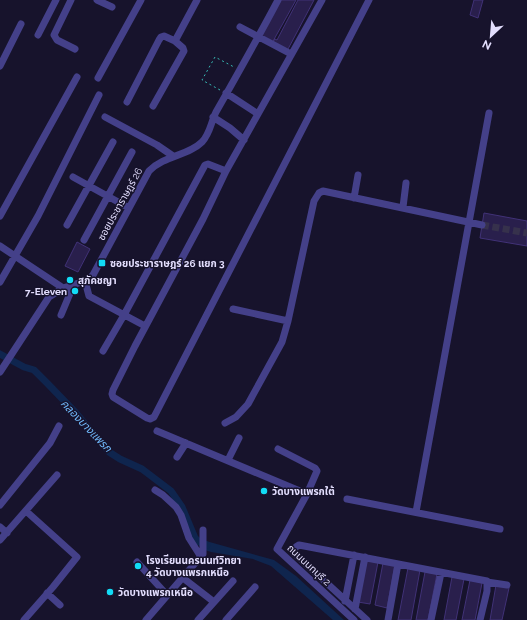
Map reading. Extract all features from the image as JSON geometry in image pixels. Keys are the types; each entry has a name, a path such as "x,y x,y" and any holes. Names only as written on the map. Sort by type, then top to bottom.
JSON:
{"street":[{"path":"38,35 56,0"},
{"path":"71,0 54,35 54,38 75,48"},
{"path":"97,0 112,7"},
{"path":"98,78 141,0"},
{"path":"175,42 197,0"},
{"name":"ซอยประชาราษฎร์ 26","path":"85,281 93,275 149,171 161,161 194,148 207,136 213,117 259,37 278,0"},
{"path":"322,0 226,171 203,220 145,326 112,394 113,397 150,419 154,416 369,0"},
{"path":"0,66 21,24"},
{"path":"240,27 291,54"},
{"path":"127,102 161,37 164,36 175,42 184,50 153,106"},
{"path":"0,216 3,204 77,77"},
{"path":"226,93 258,114"},
{"path":"0,282 16,257 38,216 99,95"},
{"path":"416,512 489,113"},
{"path":"105,117 157,145 173,156"},
{"path":"213,117 230,128 244,140"},
{"path":"67,225 113,142"},
{"path":"84,240 132,152"},
{"path":"103,351 124,315 204,165 208,164 226,171"},
{"path":"354,198 358,175"},
{"path":"73,177 129,208"},
{"path":"402,207 406,184"},
{"path":"225,423 236,417 248,404 282,342 288,321 312,209 317,194 322,191 482,225"},
{"path":"0,246 62,288"},
{"path":"2,370 49,297 62,288 74,284 85,281 89,296 145,326"},
{"path":"61,315 74,284"},
{"path":"233,309 288,321"},
{"path":"0,505 50,443 59,426"},
{"path":"157,431 307,494"},
{"path":"228,460 239,438"},
{"path":"177,457 186,444"},
{"name":"ถนนนนทบุรี 2","path":"278,449 315,468 317,471 307,494 277,549 353,620"},
{"path":"0,540 57,475"},
{"path":"155,490 164,494 176,507 183,519 189,538 202,554"},
{"path":"347,499 500,529"},
{"path":"24,620 77,557 26,511"},
{"path":"0,527 7,533"},
{"path":"146,620 202,554 204,538 203,530"},
{"path":"367,620 294,553 295,547 298,545 354,555 507,585"},
{"path":"345,601 354,555"},
{"path":"354,609 365,557"},
{"path":"137,562 168,595"},
{"path":"388,620 398,564"},
{"path":"431,620 441,573"},
{"path":"183,578 214,602"},
{"path":"198,620 234,581"},
{"path":"480,620 488,582"},
{"path":"226,620 255,587"},
{"path":"47,593 60,605"}],"path":[{"path":"226,93 202,80 215,57 240,70"}],"water":[{"path":"206,541 274,560 296,576 344,620 333,620 271,566 253,559 205,550"}],"building":[{"path":"279,0 296,0 272,43 259,36"},
{"path":"298,0 314,0 287,51 272,43 275,39 277,40"},
{"path":"474,0 483,0 478,18 470,15"},
{"path":"484,213 527,221 527,246 480,238"},
{"path":"77,242 90,249 78,272 65,266"},
{"path":"366,560 378,562 370,604 358,602"},
{"path":"383,563 395,565 387,608 375,605"},
{"path":"408,568 420,570 411,620 398,620"},
{"path":"425,572 437,574 428,620 416,620"},
{"path":"452,577 464,579 456,620 444,620"},
{"path":"470,580 482,583 475,620 462,620"},
{"path":"496,585 509,588 502,620 490,620"}],"waterway":[{"name":"คลองบางแพรก","path":"0,354 24,367 34,370 75,412 109,452 142,469 171,491 182,507 195,538 199,542 207,545"}],"tunnel":[{"path":"482,225 527,233"}],"place":[{"name":"ซอยประชาราษฎร์ 26 แยก 3","path":"102,263"},
{"name":"สุภัคชญา","path":"70,280"},
{"name":"7-Eleven","path":"75,291"},
{"name":"วัดบางแพรกใต้","path":"264,491"},
{"name":"โรงเรียนนครนนท์วิทยา 4 วัดบางแพรกเหนือ","path":"138,566"},
{"name":"วัดบางแพรกเหนือ","path":"110,592"}]}
